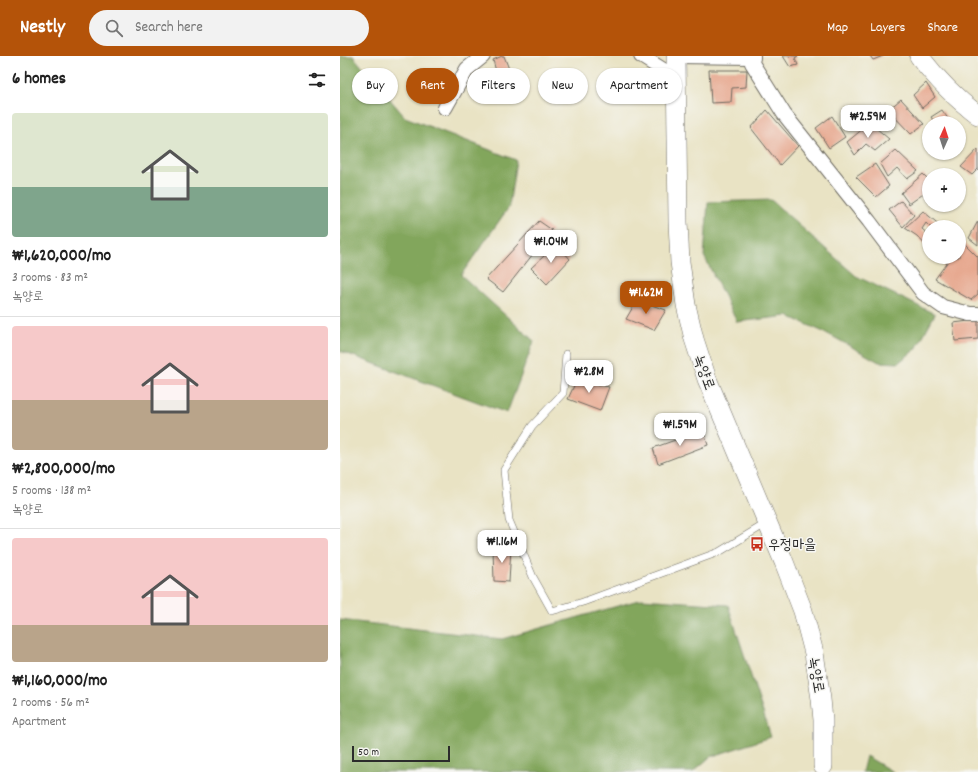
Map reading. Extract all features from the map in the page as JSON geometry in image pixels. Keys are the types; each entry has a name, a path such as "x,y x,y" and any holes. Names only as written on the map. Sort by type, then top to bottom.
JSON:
{"street":[{"path":"445,108 467,69 483,56"},
{"path":"641,56 660,68"},
{"path":"676,56 753,57 752,63 784,114 869,221 923,293 943,307 970,314 978,314"},
{"name":"녹양로","path":"676,56 676,68"},
{"path":"919,56 965,106 978,115"},
{"name":"녹양로","path":"676,104 678,222 680,262 686,305 694,339 707,379 803,611 814,653 822,699 824,766"}],"lane":[{"path":"566,354 563,393 532,426 504,470 509,520 533,577 552,611 583,602 719,552 767,523"}],"green space":[{"path":"340,56 353,56 363,68 352,68 352,104 394,104 405,117 516,160 509,207 461,275 534,341 507,413 340,351"},
{"path":"771,200 856,276 935,314 916,349 898,363 879,362 828,334 788,316 737,322 704,256 708,202"},
{"path":"642,599 728,605 771,737 710,757 693,772 340,772 340,620 502,639"},
{"path":"866,756 893,772 862,772"}],"building":[{"path":"504,56 509,68 495,68 493,60"},
{"path":"783,56 798,56 795,58 798,65 790,67"},
{"path":"870,56 883,56 873,60"},
{"path":"709,70 747,70 746,87 732,88 731,102 711,103"},
{"path":"926,83 935,97 922,108 913,95"},
{"path":"901,99 922,122 922,126 911,134 888,110"},
{"path":"767,110 798,146 780,165 751,128"},
{"path":"942,110 946,116 933,116"},
{"path":"832,116 845,137 829,148 816,128"},
{"path":"870,123 889,139 875,151 866,144 855,155 847,142"},
{"path":"978,149 978,169 972,175 966,171 966,168 961,167"},
{"path":"896,150 918,171 907,179 897,168 887,177 880,164"},
{"path":"875,164 889,186 876,197 856,177"},
{"path":"922,175 922,195 909,204 901,193"},
{"path":"901,201 914,215 903,227 889,210"},
{"path":"922,212 934,220 922,220 922,241 905,228"},
{"path":"539,221 552,230 503,292 486,279"},
{"path":"978,221 978,245 969,238"},
{"path":"557,244 570,259 547,284 531,268"},
{"path":"966,245 978,257 978,294 971,300 935,279 946,264 966,264"},
{"path":"637,300 666,310 654,330 626,319"},
{"path":"978,320 978,339 955,341 953,323"},
{"path":"577,379 609,387 600,411 568,399"},
{"path":"703,430 708,445 658,464 653,448"},
{"path":"511,547 509,582 494,581 493,549"}],"place":[{"name":"우정마을","path":"757,544"}]}
